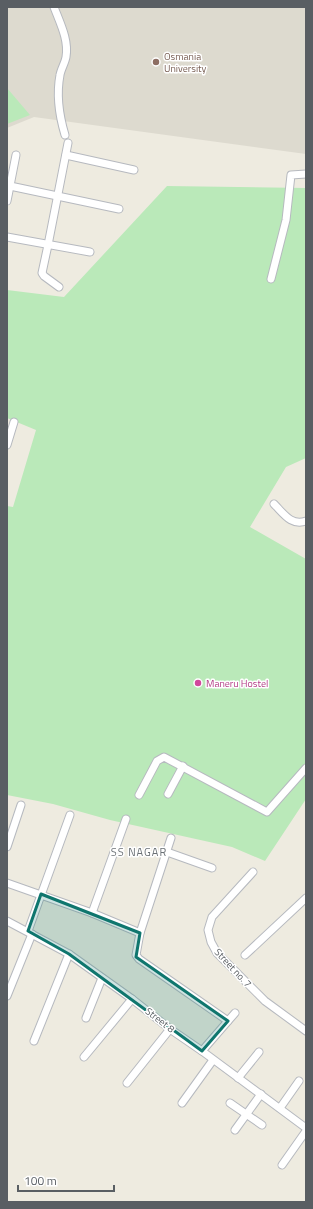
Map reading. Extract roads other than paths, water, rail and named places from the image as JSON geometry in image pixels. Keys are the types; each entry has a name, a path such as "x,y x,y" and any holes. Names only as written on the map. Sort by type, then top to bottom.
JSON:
{"street":[{"path":"54,7 64,31 66,48 66,57 60,72 58,87 58,106 60,118 66,135"},
{"path":"59,287 42,275 68,143"},
{"path":"7,201 16,155"},
{"path":"66,155 134,170"},
{"path":"272,279 286,220 291,175 306,174"},
{"path":"10,186 119,209"},
{"path":"7,237 90,252"},
{"path":"7,445 14,422"},
{"path":"274,504 290,520 296,522 306,520"},
{"path":"140,795 157,761 161,758 168,758 267,812 306,768"},
{"path":"168,794 183,766"},
{"path":"7,847 21,805"},
{"path":"7,996 30,933 41,894 70,815"},
{"path":"92,913 126,819"},
{"path":"172,838 140,933 136,955 228,1021"},
{"path":"167,852 212,868"},
{"name":"Street no. 7","path":"253,872 212,918 208,930 211,942 217,953 265,1001 306,1031"},
{"path":"7,883 92,913 140,933"},
{"path":"245,955 306,898"},
{"name":"Street 8","path":"7,920 69,954 280,1108 306,1130"},
{"path":"34,1041 69,954"},
{"path":"86,1018 102,978"},
{"path":"84,1057 132,999"},
{"path":"202,1051 235,1013"},
{"path":"127,1083 170,1029"},
{"path":"238,1078 259,1052"},
{"path":"182,1103 213,1060"},
{"path":"280,1108 299,1081"},
{"path":"235,1130 261,1094"},
{"path":"230,1103 262,1125"},
{"path":"282,1165 306,1130"}],"place":[{"name":"Osmania University","path":"156,62"},
{"name":"Maneru Hostel","path":"198,683"}],"district":[{"name":"SS NAGAR","path":"139,852"}]}
